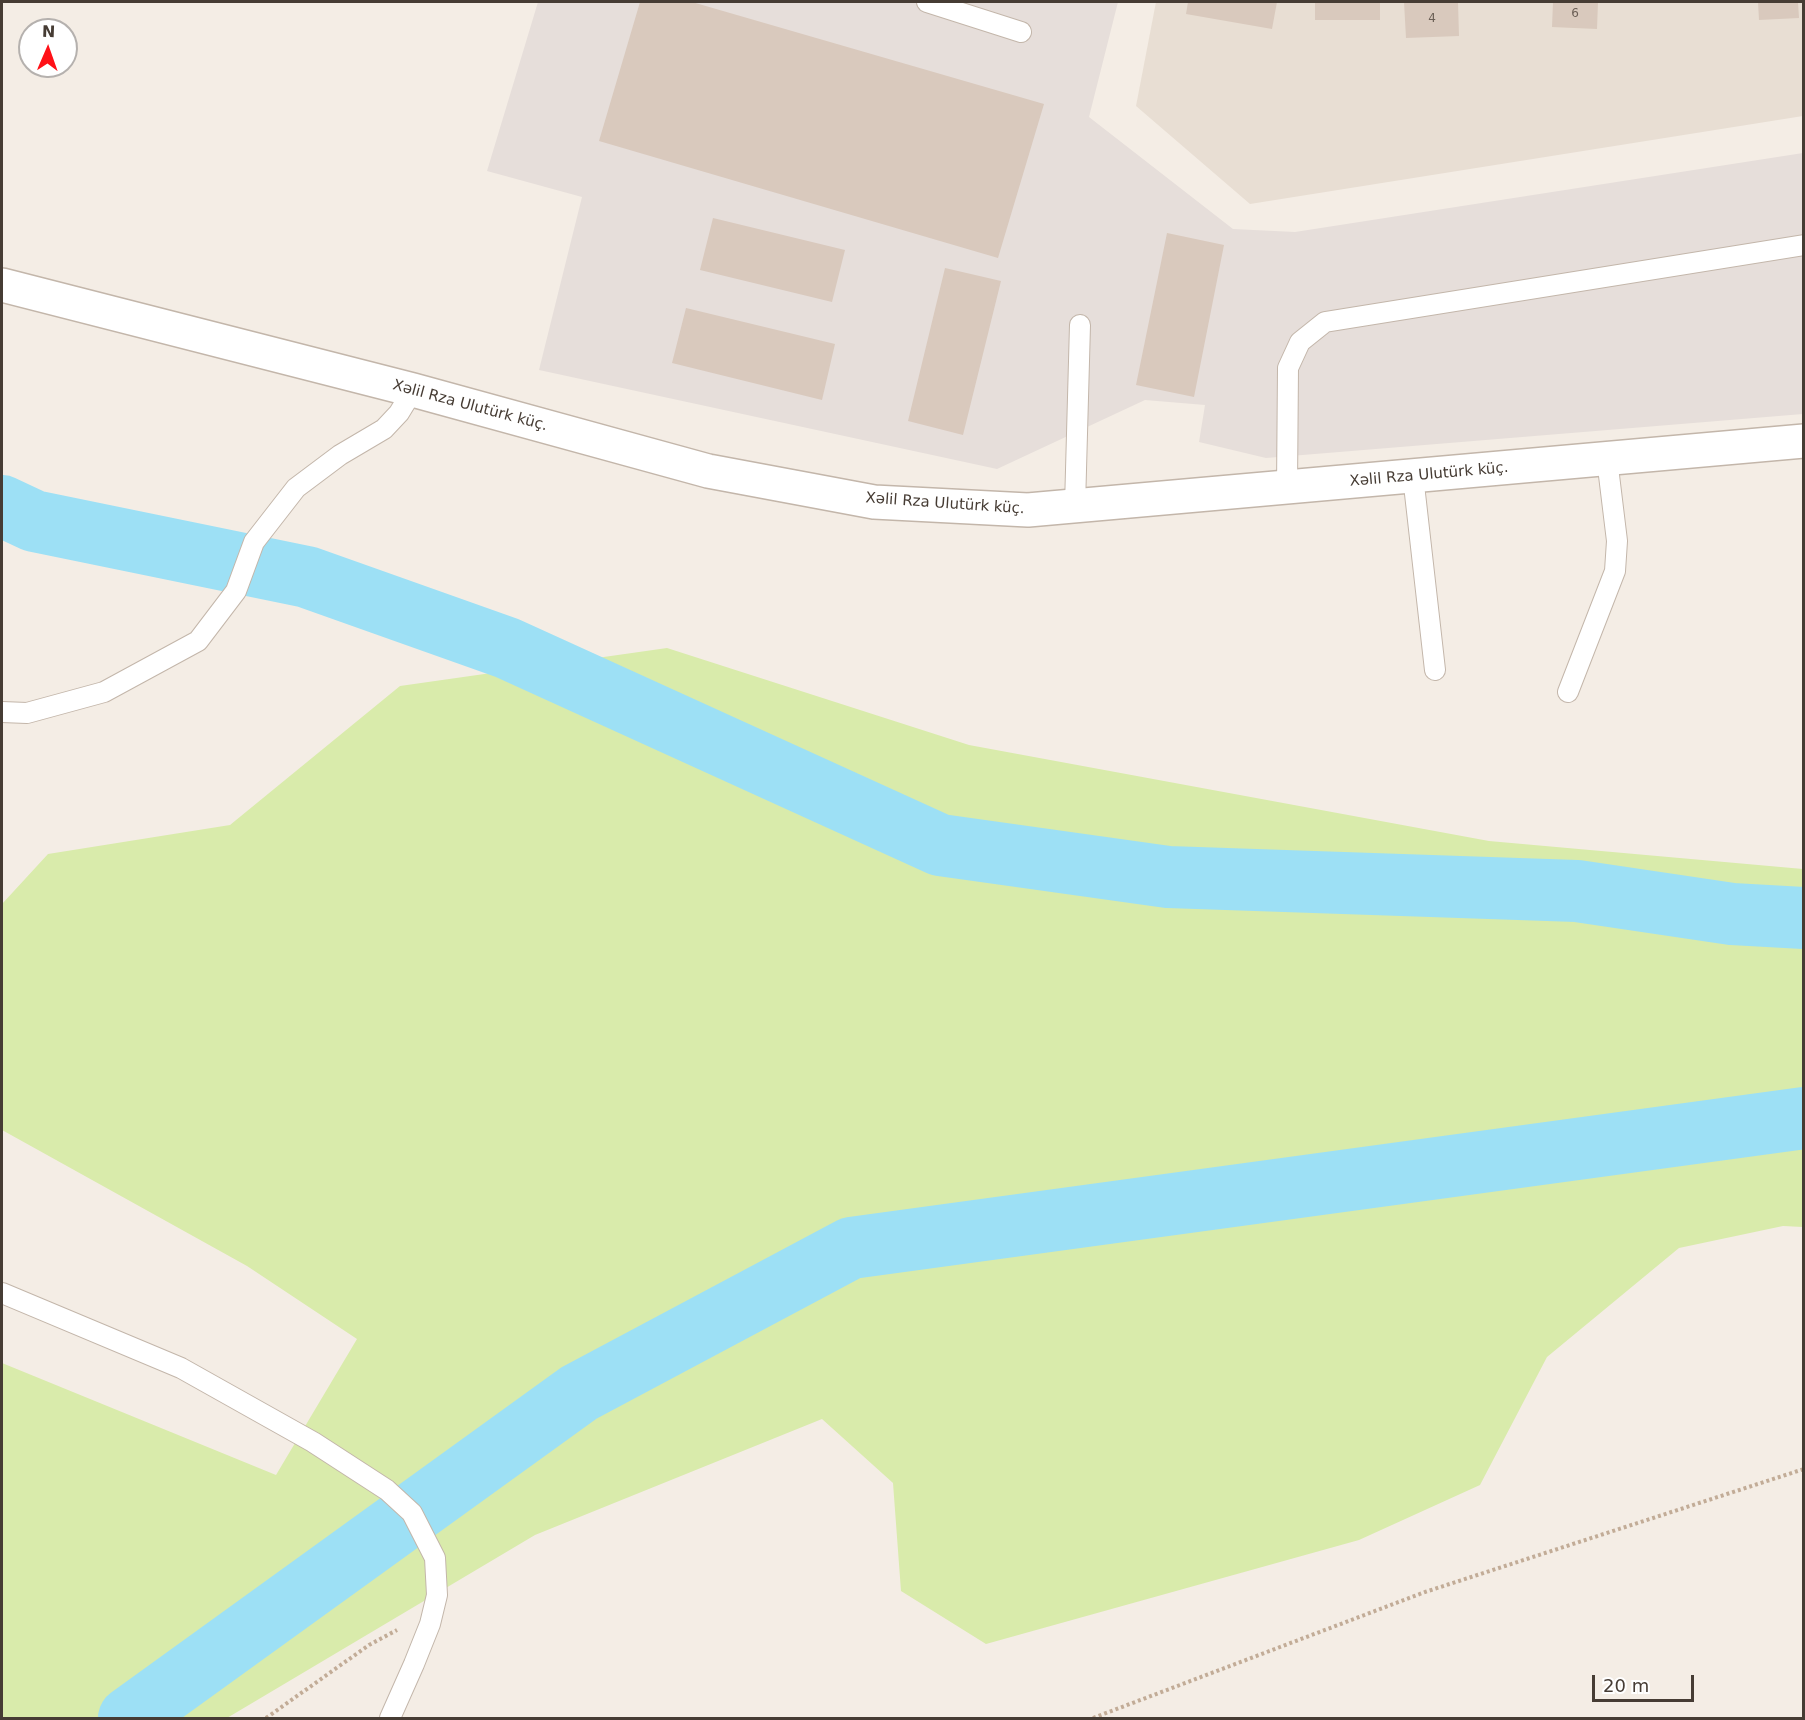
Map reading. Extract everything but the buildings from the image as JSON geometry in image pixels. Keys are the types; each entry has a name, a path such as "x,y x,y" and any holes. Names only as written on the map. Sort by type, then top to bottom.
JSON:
{"street":[{"name":"Xəlil Rza Ulutürk küç.","path":"2,285 413,390 708,471 863,500 1028,510 1803,441"}],"lane":[{"path":"927,2 1021,32"},
{"path":"1287,487 1288,368 1300,342 1325,322 1803,245"},
{"path":"1075,506 1080,325"},
{"path":"2,712 27,713 104,692 198,641 236,591 254,542 296,488 340,455 384,429 399,413 413,390"},
{"path":"1568,692 1615,571 1617,541 1607,459"},
{"path":"1413,476 1435,670"},
{"path":"2,1293 181,1368 313,1442 387,1491 412,1513 435,1558 437,1595 430,1624 390,1719"}],"path":[{"path":"1093,1719 1425,1592 1803,1469"},
{"path":"267,1719 369,1645 400,1629 430,1624"}],"shaded area":[{"path":"538,2 1118,2 1089,117 1233,229 1295,232 1803,153 1803,414 1266,458 1199,442 1205,405 1145,400 997,469 539,370 582,197 487,171"},
{"path":"1156,2 1803,2 1803,116 1250,204 1136,106"}],"green space":[{"path":"667,648 969,745 1489,841 1803,869 1803,1227 1783,1226 1679,1248 1547,1357 1480,1485 1359,1540 986,1644 901,1591 893,1483 822,1419 535,1535 227,1718 2,1718 2,1363 276,1475 357,1339 247,1266 2,1130 2,904 48,854 230,825 400,686"}],"waterway":[{"path":"2,506 34,521 307,577 507,648 940,845 1168,877 1577,891 1732,914 1804,918"},
{"path":"129,1718 579,1393 851,1248 1804,1118"}]}
